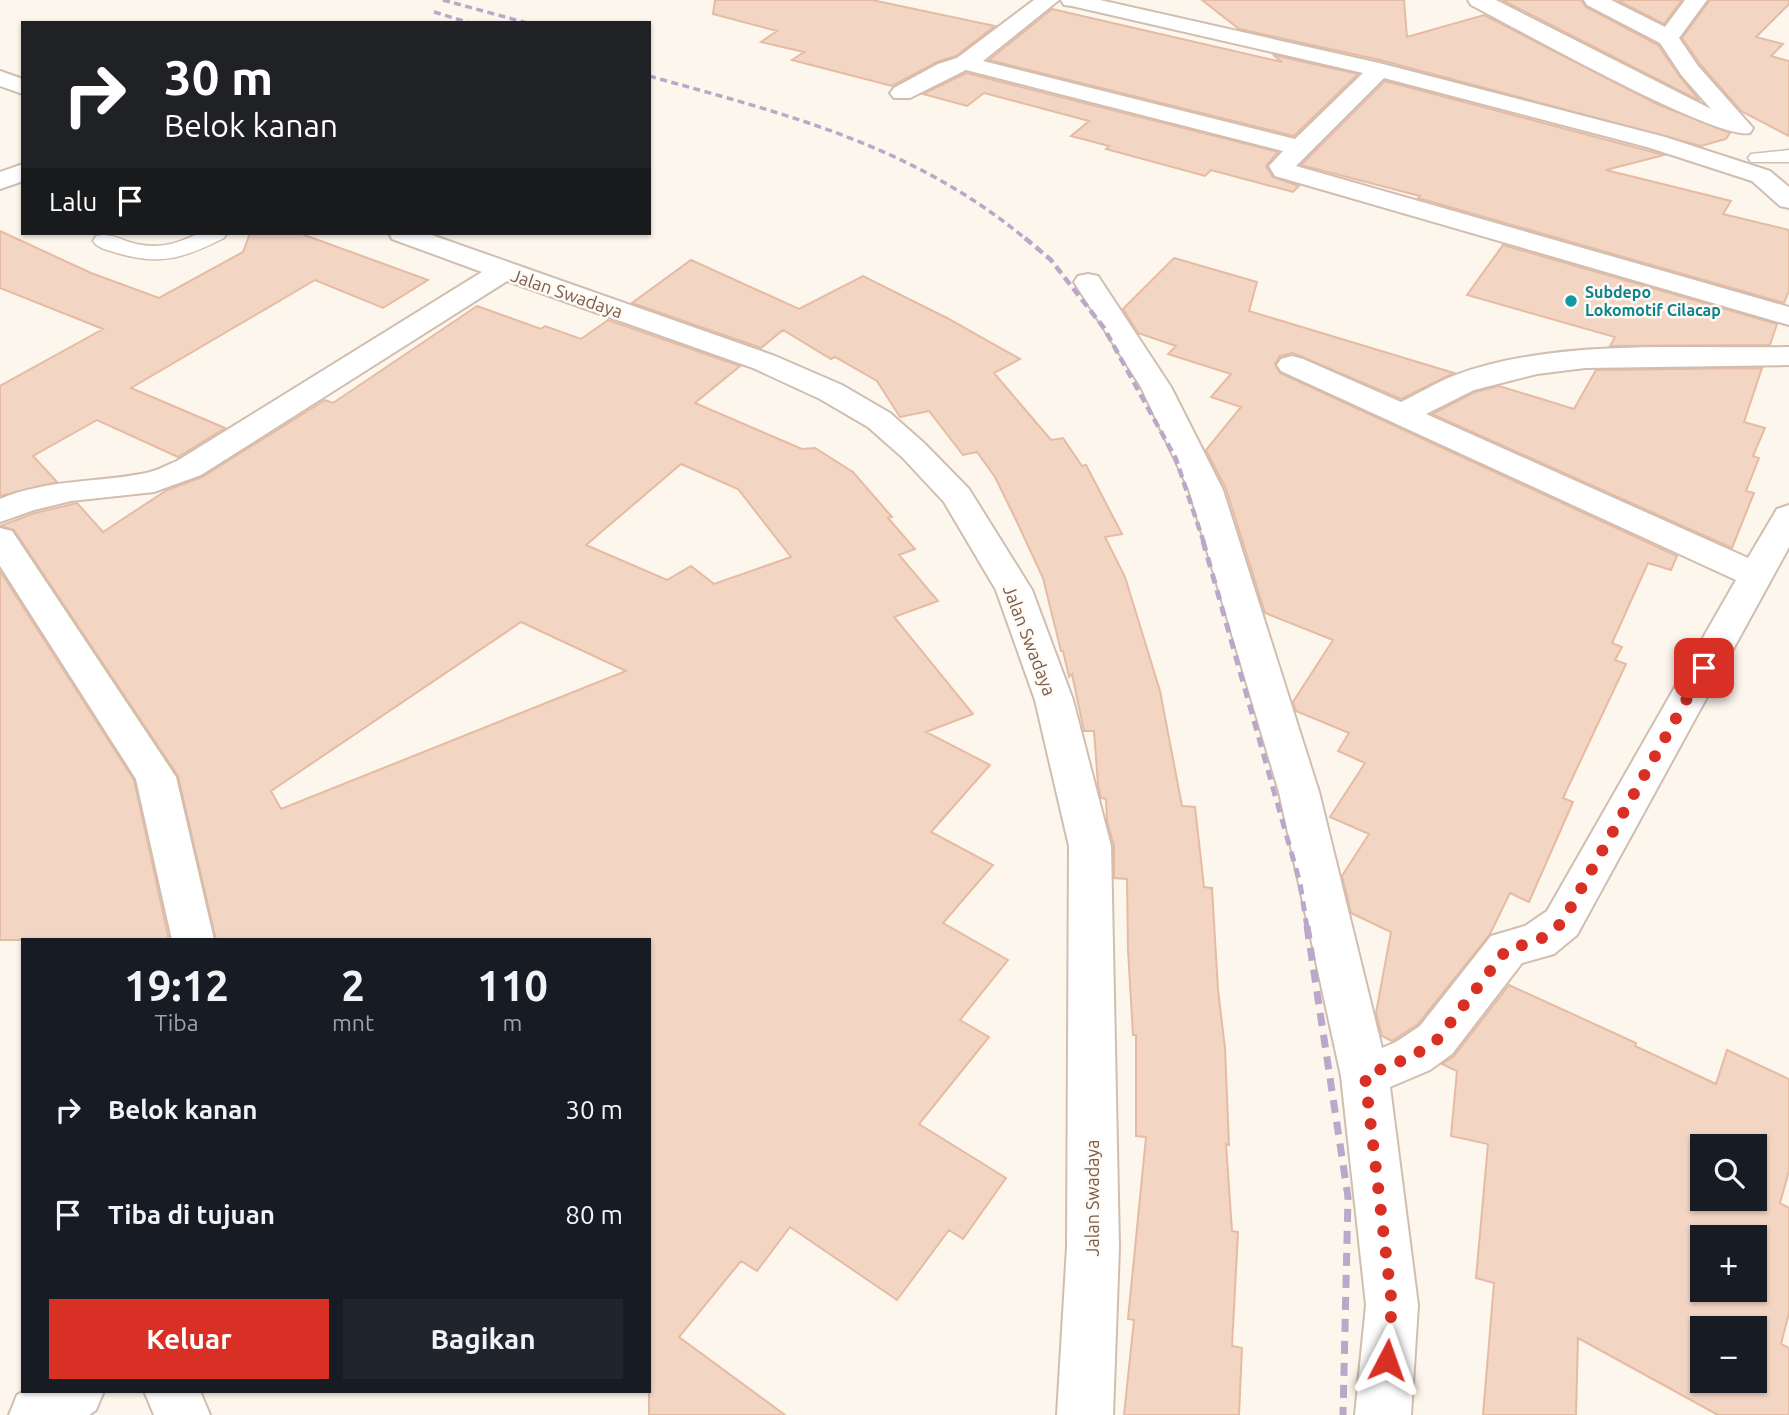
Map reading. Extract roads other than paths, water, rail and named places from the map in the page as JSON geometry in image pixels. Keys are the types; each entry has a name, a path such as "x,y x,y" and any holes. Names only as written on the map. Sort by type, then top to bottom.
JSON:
{"street":[{"path":"902,93 965,63 1048,0"},
{"path":"1072,0 1379,70 1759,167"},
{"path":"1479,0 1699,113 1741,128"},
{"path":"1594,0 1668,38 1689,71 1741,128 1756,149 1759,167 1789,200"},
{"path":"1668,38 1696,0"},
{"path":"965,63 1301,148"},
{"path":"1379,70 1282,166 1284,171 1789,316"},
{"path":"0,78 21,86"},
{"path":"0,181 21,173"},
{"name":"Jalan Swadaya","path":"407,235 764,362 831,392 879,420 913,450 957,496 1014,590 1054,701 1090,846 1093,1247 1085,1415"},
{"path":"0,512 23,502 71,491 154,482 189,468 503,271"},
{"path":"1088,282 1156,387 1206,490 1299,792 1365,1076 1392,1305 1383,1415"},
{"path":"1402,414 1463,383 1498,372 1538,365 1585,359 1789,356"},
{"path":"1292,365 1755,575"},
{"path":"1365,1076 1413,1056 1437,1040 1507,949 1538,941 1562,923 1789,516"},
{"path":"0,539 156,777 193,937"},
{"path":"37,1415 75,1393"},
{"path":"171,1393 182,1415"}],"lane":[{"path":"1759,167 1789,156"},
{"path":"104,241 155,256 174,252 212,235"}],"railway":[{"path":"443,0 520,21"},
{"path":"434,12 463,21"},
{"path":"651,77 800,120 894,157 984,207 1027,240"},
{"path":"1025,238 1051,260 1104,328 1176,459 1204,543"},
{"path":"1203,541 1300,883 1307,928"},
{"path":"1307,926 1348,1197 1343,1415"}],"place":[{"name":"Subdepo Lokomotif Cilacap","path":"1571,301"}]}
